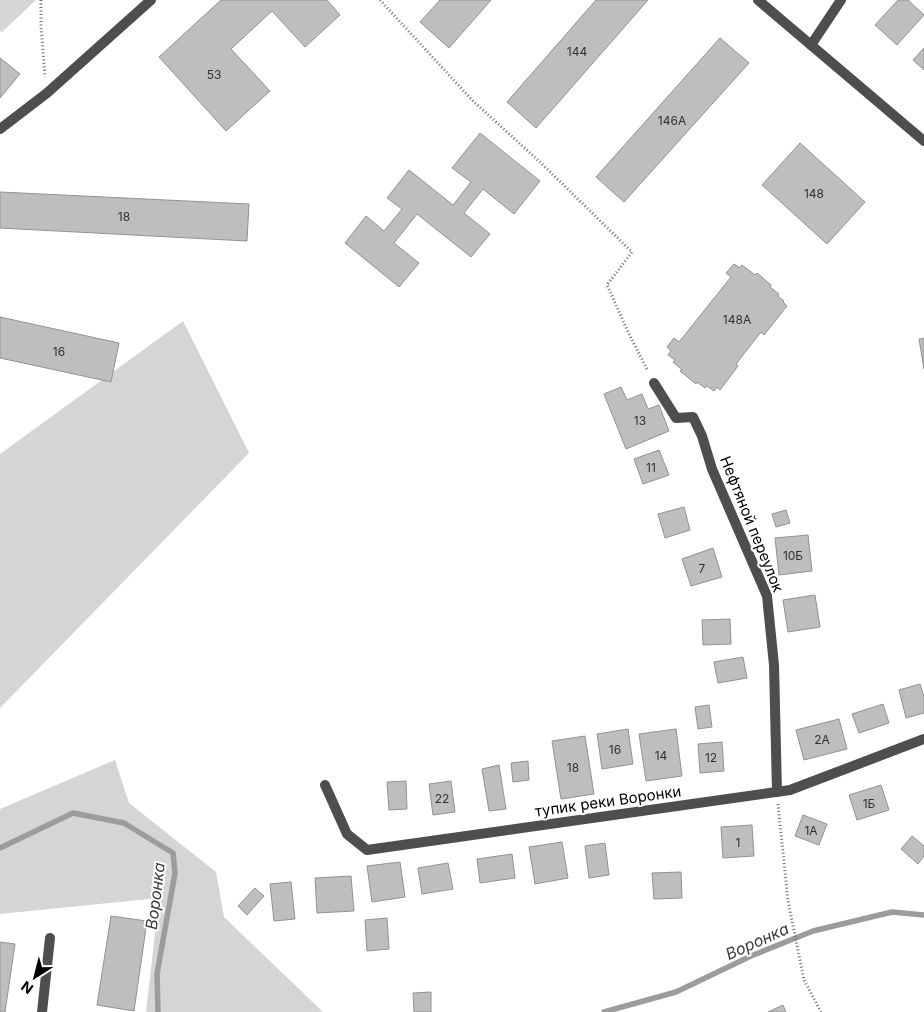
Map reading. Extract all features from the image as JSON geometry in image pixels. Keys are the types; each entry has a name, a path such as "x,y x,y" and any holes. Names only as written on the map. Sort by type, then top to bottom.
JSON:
{"street":[{"path":"0,129 46,93 152,0"},
{"path":"758,0 924,141"},
{"path":"810,45 841,0"},
{"name":"Нефтяной переулок","path":"654,383 676,418 692,417 702,436 712,469 768,596 774,665 777,792"},
{"name":"тупик реки Воронки","path":"325,786 347,834 367,850 790,790 924,739"},
{"path":"42,1012 50,938"}],"path":[{"path":"41,0 40,25 46,93"},
{"path":"380,0 472,100 632,252 608,285 629,334 654,383"},
{"path":"777,792 788,901 804,980 821,1012"}],"shaded area":[{"path":"0,0 36,0 2,32 0,31"},
{"path":"183,321 249,453 0,708 0,454"},
{"path":"115,760 129,803 216,872 224,917 323,1012 146,1012 159,898 0,914 0,809"}],"building":[{"path":"221,0 327,0 340,15 305,47 272,11 231,49 270,91 226,131 159,57"},
{"path":"440,0 491,0 449,48 420,22"},
{"path":"596,0 648,0 536,128 507,102"},
{"path":"898,0 908,0 924,15 897,45 875,25"},
{"path":"720,38 749,63 624,202 596,177"},
{"path":"924,48 924,70 913,60"},
{"path":"0,58 20,74 0,98"},
{"path":"480,133 540,181 514,214 483,189 464,213 490,234 471,257 417,214 394,243 419,263 399,287 345,243 366,216 384,231 402,209 387,198 409,170 453,205 471,182 452,168"},
{"path":"800,143 865,202 827,244 762,185"},
{"path":"0,192 249,204 247,241 0,228"},
{"path":"734,264 740,268 742,265 755,275 757,273 771,285 770,287 779,294 778,296 787,306 764,335 761,332 736,364 738,366 720,390 717,387 714,391 707,386 705,388 697,382 696,384 680,371 682,370 673,362 675,360 668,355 671,351 667,347 674,338 679,342 731,277 726,273"},
{"path":"0,317 119,343 111,382 0,358"},
{"path":"924,338 924,369 919,339"},
{"path":"621,387 627,400 642,394 648,409 659,405 669,431 626,449 604,394"},
{"path":"659,450 669,475 643,484 634,459"},
{"path":"684,507 690,530 665,538 658,514"},
{"path":"786,510 790,523 776,527 772,514"},
{"path":"808,535 812,571 779,575 775,538"},
{"path":"713,548 722,577 691,586 682,559"},
{"path":"815,595 820,627 788,632 783,600"},
{"path":"730,619 731,644 703,645 702,620"},
{"path":"743,657 747,678 718,683 714,662"},
{"path":"920,684 924,697 924,713 906,718 899,690"},
{"path":"883,704 889,723 859,733 852,714"},
{"path":"709,705 712,727 698,729 695,707"},
{"path":"839,719 847,749 804,760 796,730"},
{"path":"628,729 633,764 602,769 597,734"},
{"path":"676,729 682,776 646,781 639,734"},
{"path":"585,736 594,794 561,799 552,741"},
{"path":"722,742 724,771 700,773 698,744"},
{"path":"528,761 529,780 513,782 511,763"},
{"path":"499,765 506,809 489,811 482,769"},
{"path":"406,781 407,809 389,810 387,782"},
{"path":"451,781 455,812 433,815 429,784"},
{"path":"881,785 889,810 857,820 849,795"},
{"path":"803,815 827,824 819,845 795,836"},
{"path":"752,825 754,856 723,858 721,827"},
{"path":"912,836 924,846 924,856 918,864 901,849"},
{"path":"562,842 568,878 535,884 529,847"},
{"path":"605,843 609,875 589,878 585,846"},
{"path":"512,854 515,878 480,883 477,859"},
{"path":"400,862 405,897 372,902 367,866"},
{"path":"448,863 453,889 422,894 418,868"},
{"path":"681,872 682,898 654,899 652,873"},
{"path":"351,876 354,911 317,913 315,878"},
{"path":"291,882 295,919 274,921 270,884"},
{"path":"255,888 264,896 247,915 238,906"},
{"path":"111,916 147,921 134,1011 97,1005"},
{"path":"387,918 389,949 367,951 365,920"},
{"path":"0,942 15,944 5,1012 0,1012"},
{"path":"431,992 431,1012 414,1012 413,993"},
{"path":"783,1005 786,1012 768,1012"}],"waterway":[{"name":"Воронка","path":"0,848 73,813 124,823 173,853 175,873 157,974 158,1012"},
{"name":"Воронка","path":"604,1012 676,992 751,956 813,931 892,912 924,915"}]}
